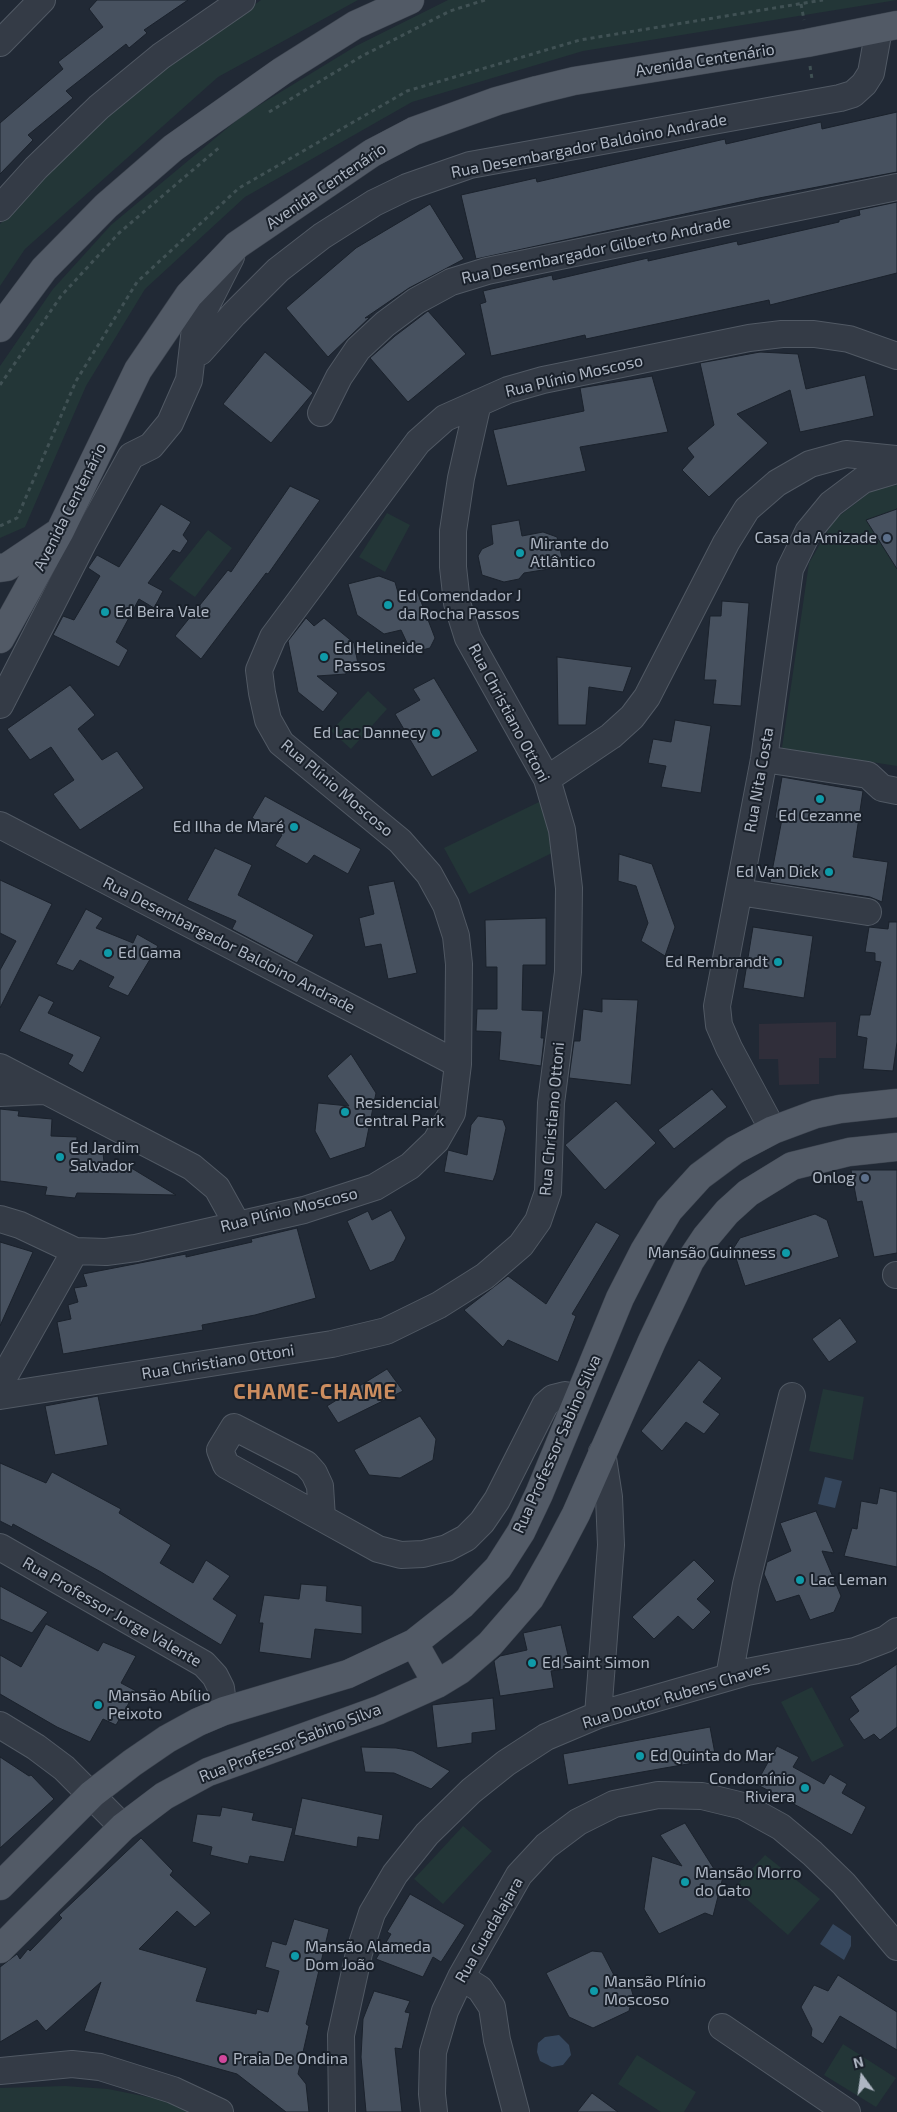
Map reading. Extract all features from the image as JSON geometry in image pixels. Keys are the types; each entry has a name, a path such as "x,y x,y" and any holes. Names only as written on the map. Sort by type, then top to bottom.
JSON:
{"main road":[{"path":"0,328 44,268 106,206 173,148 282,71 355,26 410,0"},
{"name":"Avenida Centenário","path":"0,640 60,530 138,370 189,295 237,245 372,153 414,131 497,101 574,81 807,43 888,27"},
{"path":"0,568 7,567 60,530"},
{"name":"Rua Professor Sabino Silva","path":"0,1886 92,1794 167,1739 198,1722 224,1712 348,1674 414,1643 462,1605 498,1568 521,1532 539,1494 620,1298 644,1251 669,1210 700,1176 735,1150 772,1130 816,1114 840,1109 897,1103"},
{"name":"Rua Professor Sabino Silva","path":"0,1948 123,1827 164,1796 208,1772 379,1710 437,1684 460,1670 490,1644 530,1598 576,1514 602,1452 690,1261 706,1237 727,1212 767,1180 792,1166 849,1152 897,1148"},
{"path":"414,1643 437,1684"}],"street":[{"path":"0,43 42,0"},
{"path":"0,208 36,168 99,106 160,56 242,0"},
{"name":"Rua Desembargador Baldoino Andrade","path":"192,356 200,352 234,314 278,270 322,236 374,203 407,187 470,165 815,104 853,94 864,84 871,73 888,27"},
{"name":"Rua Desembargador Gilberto Andrade","path":"321,413 339,376 358,349 384,324 416,301 451,282 487,271 897,187"},
{"path":"0,705 83,543 131,456 151,446 170,423 189,380 195,328 237,245"},
{"name":"Rua Plínio Moscoso","path":"0,1219 20,1225 75,1251 106,1252 136,1248 304,1210 343,1199 375,1187 410,1166 436,1141 452,1113 458,1064 459,964 456,936 446,905 429,874 400,841 281,743 268,720 260,670 273,637 418,442 445,418 508,390 543,380 749,338 782,334 814,334 849,339 897,356"},
{"name":"Rua Christiano Ottoni","path":"0,1396 332,1344 386,1331 439,1305 485,1276 521,1245 538,1221 548,1192 551,1103 568,972 569,888 562,830 547,779 468,638 457,603 453,567 453,531 461,478 478,403"},
{"path":"547,779 611,736 632,717 647,697 726,543 747,509 777,483 810,464 846,454 897,459"},
{"name":"Rua Nita Costa","path":"772,1130 728,1048 719,1025 718,1006 764,759 790,569 808,532 831,504 863,480 897,470"},
{"path":"764,759 868,775 882,788 897,791"},
{"name":"Rua Desembargador Baldoino Andrade","path":"0,825 458,1064"},
{"path":"739,892 868,912"},
{"path":"0,1067 204,1175 218,1188 237,1224"},
{"path":"0,1093 44,1091"},
{"path":"0,1384 75,1251"},
{"path":"322,1518 378,1549 401,1555 423,1554 447,1548 466,1538 482,1522 497,1500 545,1404 553,1398 565,1394 579,1397"},
{"path":"729,1677 746,1584 792,1396"},
{"path":"598,1715 611,1545 609,1497 602,1452"},
{"name":"Rua Professor Jorge Valente","path":"0,1547 204,1664 215,1676 221,1688 224,1712"},
{"name":"Rua Doutor Rubens Chaves","path":"342,2112 341,2035 349,1991 372,1913 395,1874 427,1834 471,1791 506,1762 546,1738 598,1715 780,1664 856,1651 886,1639 897,1631"},
{"path":"0,1725 50,1757 92,1794 123,1827"},
{"name":"Rua Guadalajara","path":"434,2112 432,2094 433,2052 445,2010 461,1977 519,1875 546,1846 578,1822 614,1804 658,1794 702,1796 743,1806 781,1828 812,1853 844,1884 897,1947"},
{"path":"461,1977 480,1989 492,2007 498,2040 516,2112"},
{"path":"722,2027 847,2112"},
{"path":"0,2071 72,2064 100,2067 173,2090 220,2112"}],"path":[{"path":"265,114 362,56 450,11 485,0"},
{"path":"807,43 815,104"},
{"path":"0,386 62,296 119,233 227,141"}],"shaded area":[{"path":"261,0 358,0 218,77 25,249 0,286 0,224 107,111"},
{"path":"448,0 897,0 583,51 412,102 245,197 145,289 86,386 25,527 0,538 0,366 53,289 111,225 243,115 356,46"},
{"path":"897,485 897,766 782,748 809,563 834,520 874,489"},
{"path":"387,513 410,525 385,572 359,557"},
{"path":"208,530 232,548 195,597 169,579"},
{"path":"368,691 387,709 351,749 331,731"},
{"path":"539,802 562,848 469,894 444,848"},
{"path":"836,1022 836,1058 819,1058 819,1084 779,1085 778,1059 759,1059 759,1024"},
{"path":"823,1389 864,1397 853,1460 809,1451"},
{"path":"812,1687 844,1746 812,1762 781,1702"},
{"path":"463,1826 492,1851 443,1904 414,1879"},
{"path":"765,1855 820,1899 788,1935 734,1888"},
{"path":"843,2044 896,2078 876,2107 824,2075"},
{"path":"637,2055 696,2092 684,2112 661,2112 618,2084"},
{"path":"65,2086 108,2089 168,2101 194,2112 0,2112 0,2088"}],"water":[{"path":"825,1477 842,1481 835,1508 818,1504"},
{"path":"833,1924 851,1936 851,1946 844,1960 820,1944"},
{"path":"559,2035 569,2045 571,2055 563,2065 552,2067 540,2061 537,2052 538,2043 545,2037"}],"building":[{"path":"97,0 188,0 144,30 147,33 129,48 126,44 66,91 73,98 28,135 33,140 0,174 0,123 63,69 58,62 103,27 89,9"},
{"path":"897,112 897,172 759,198 476,259 461,195 536,178 537,182 725,139 726,144 821,122 822,129"},
{"path":"897,202 897,273 770,305 769,300 586,339 585,335 491,356 480,304 486,302 483,291 552,275 553,280 648,258 648,261 737,241 738,245 839,222 839,220 860,215 859,210"},
{"path":"430,204 464,259 409,288 365,318 370,317 328,357 286,308 356,248"},
{"path":"428,311 466,354 408,402 370,358"},
{"path":"265,352 313,393 271,443 223,404"},
{"path":"760,352 798,354 806,389 865,375 874,416 800,432 790,390 737,414 768,443 709,497 682,470 694,457 687,448 714,425 700,363"},
{"path":"652,376 668,432 580,447 586,471 507,486 493,430 584,411 580,388"},
{"path":"290,486 320,500 268,574 266,573 201,659 175,636 228,570 231,572"},
{"name":"Ed Beira Vale","path":"161,504 191,522 183,535 188,541 180,553 173,550 148,583 163,591 154,608 139,599 116,642 128,650 119,667 53,635 63,616 74,620 100,576 88,568 97,555 119,567"},
{"name":"Casa da Amizade","path":"897,509 897,569 866,520"},
{"name":"Mirante do Atlântico","path":"519,520 522,536 543,532 557,537 562,557 555,568 524,573 519,579 504,582 482,575 478,556 482,549 493,544 491,525"},
{"name":"Ed Comendador J da Rocha Passos","path":"379,576 395,582 399,596 417,591 435,638 430,648 418,651 409,647 401,630 384,634 357,615 348,584"},
{"path":"722,601 749,603 741,706 713,704 716,680 704,680 710,616 721,616"},
{"name":"Ed Helineide Passos","path":"306,618 314,626 324,618 354,643 358,664 346,665 346,674 317,676 338,693 323,712 298,692 288,641"},
{"path":"557,657 632,667 623,692 589,687 586,725 558,725"},
{"name":"Ed Lac Dannecy","path":"434,678 478,751 432,777 395,714 420,700 413,689"},
{"path":"70,685 95,715 78,729 102,760 117,751 144,788 80,830 53,794 74,780 51,747 30,760 7,729"},
{"path":"675,720 711,726 701,793 661,787 666,766 648,763 653,739 671,742"},
{"path":"782,777 863,791 853,857 888,862 882,902 870,897 770,882 782,819 775,818"},
{"name":"Ed Ilha de Maré","path":"265,796 361,849 348,874 314,855 307,864 275,846 282,835 252,818"},
{"path":"215,848 252,865 238,895 314,935 297,963 232,929 236,921 187,900"},
{"path":"619,854 652,864 675,927 665,956 641,941 648,923 636,886 618,881"},
{"path":"0,880 52,904 0,1008 0,970 16,941 0,933"},
{"path":"394,881 417,973 388,979 381,944 365,947 359,918 374,914 368,886"},
{"name":"Ed Gama","path":"86,909 103,918 96,928 133,943 137,934 158,946 128,996 108,987 114,977 80,960 73,971 56,964"},
{"path":"546,918 546,965 523,965 522,1010 543,1011 541,1038 544,1038 541,1066 499,1060 501,1032 476,1031 477,1009 497,1009 497,967 486,967 485,920"},
{"path":"889,922 897,922 897,1042 893,1071 863,1069 867,1038 857,1036 860,1015 870,1015 881,962 875,961 875,953 865,952 869,927 888,929"},
{"name":"Ed Rembrandt","path":"753,927 813,936 804,998 743,988"},
{"path":"39,995 54,1002 48,1013 101,1037 83,1073 68,1064 73,1055 19,1031"},
{"path":"602,999 638,1000 631,1085 569,1078 574,1041 580,1041 583,1009 602,1012"},
{"name":"Residencial Central Park","path":"351,1054 376,1093 365,1147 330,1159 315,1131 318,1103 349,1106 327,1076"},
{"path":"712,1089 727,1107 674,1149 658,1130"},
{"path":"616,1101 656,1143 605,1190 565,1145"},
{"name":"Ed Jardim Salvador","path":"0,1109 19,1111 18,1116 52,1119 51,1136 77,1137 76,1152 103,1153 104,1162 123,1163 176,1195 77,1193 75,1198 45,1195 47,1187 0,1181"},
{"path":"478,1116 503,1120 506,1128 493,1181 444,1172 448,1150 467,1155 471,1125"},
{"path":"851,1170 897,1170 897,1253 874,1257 862,1201 857,1202"},
{"path":"391,1210 406,1238 394,1261 370,1271 347,1221 368,1211 372,1220"},
{"name":"Mansão Guinness","path":"815,1214 827,1220 839,1257 745,1286 733,1249 740,1238"},
{"path":"596,1222 620,1235 572,1314 576,1316 558,1362 508,1340 503,1347 464,1310 508,1276 546,1304"},
{"path":"297,1228 316,1298 255,1315 202,1325 203,1330 63,1354 57,1322 71,1319 68,1305 78,1302 74,1288 87,1286 83,1274 186,1254 186,1257 252,1242 251,1239"},
{"path":"0,1242 33,1252 0,1326"},
{"path":"840,1318 857,1342 829,1362 812,1339"},
{"path":"699,1360 722,1378 703,1402 720,1414 704,1434 686,1422 662,1451 641,1431"},
{"path":"387,1369 403,1391 338,1423 327,1406"},
{"path":"98,1396 108,1445 55,1455 45,1406"},
{"path":"420,1416 436,1439 433,1460 400,1478 369,1475 354,1450"},
{"path":"0,1463 46,1483 52,1472 121,1509 119,1513 171,1545 160,1563 193,1583 206,1560 230,1576 213,1599 237,1615 221,1645 101,1572 13,1524 12,1527 0,1521"},
{"path":"880,1488 897,1492 897,1567 844,1556 852,1528 857,1529 861,1501 877,1504"},
{"name":"Lac Leman","path":"816,1511 834,1553 822,1551 841,1596 834,1612 810,1620 799,1595 776,1602 764,1574 767,1562 791,1551 780,1523"},
{"path":"694,1560 715,1581 697,1599 711,1612 693,1630 678,1616 654,1639 632,1617"},
{"path":"301,1584 327,1586 326,1601 362,1606 362,1634 315,1629 311,1659 259,1652 263,1623 259,1623 264,1595 299,1599"},
{"path":"0,1586 48,1612 32,1633 0,1619"},
{"path":"46,1624 98,1651 103,1642 136,1656 121,1683 136,1691 116,1725 103,1719 90,1742 57,1727 0,1694 0,1655 21,1667"},
{"name":"Ed Saint Simon","path":"561,1625 571,1668 551,1671 554,1688 500,1696 494,1661 500,1656 527,1650 523,1633"},
{"path":"897,1664 897,1727 880,1740 874,1734 864,1740 849,1719 859,1711 850,1697"},
{"path":"493,1698 496,1730 472,1733 472,1743 437,1748 432,1705"},
{"name":"Ed Quinta do Mar","path":"710,1727 716,1759 568,1785 563,1754"},
{"name":"Condomínio Riviera","path":"777,1746 799,1757 793,1767 824,1784 830,1774 847,1784 842,1793 866,1807 852,1835 756,1784"},
{"path":"361,1747 396,1748 413,1751 450,1771 431,1789 394,1773 365,1772"},
{"path":"0,1757 29,1776 31,1775 54,1799 0,1848"},
{"path":"302,1798 383,1815 379,1840 358,1837 357,1847 294,1835"},
{"path":"222,1807 254,1813 252,1820 293,1828 284,1862 250,1856 248,1864 210,1855 212,1847 192,1842 197,1814 220,1816"},
{"name":"Mansão Morro do Gato","path":"685,1823 716,1872 724,1873 713,1916 705,1913 659,1934 644,1909 652,1856 682,1866 660,1835"},
{"path":"141,1838 173,1871 170,1875 211,1913 195,1927 177,1911 139,1949 207,1968 196,2001 256,2014 257,2009 268,2012 279,1971 265,1967 272,1941 286,1945 294,1919 329,1929 306,2024 309,2026 298,2074 306,2084 309,2112 286,2112 237,2074 84,2031 101,1982 46,2031 37,2020 0,2042 0,1967 17,1954 20,1959 28,1949 30,1951 62,1918 59,1915"},
{"path":"410,1894 465,1925 441,1962 433,1957 423,1977 376,1959 391,1934 387,1932"},
{"name":"Mansão Plínio Moscoso","path":"592,1951 602,1952 617,1981 631,1988 633,1995 629,2011 593,2028 569,2017 546,1973"},
{"path":"838,1975 897,2012 897,2050 840,2016 823,2044 811,2036 812,2029 801,2007 814,1985 828,1991"},
{"path":"374,1991 410,2001 405,2012 410,2013 402,2049 395,2048 402,2112 366,2112 361,2057 363,2019"},
{"path":"592,2093 618,2112 577,2112"}],"place":[{"name":"Casa da Amizade","path":"887,538"},
{"name":"Mirante do Atlântico","path":"520,553"},
{"name":"Ed Comendador J da Rocha Passos","path":"388,605"},
{"name":"Ed Beira Vale","path":"105,612"},
{"name":"Ed Helineide Passos","path":"324,657"},
{"name":"Ed Lac Dannecy","path":"436,733"},
{"name":"Ed Cezanne","path":"820,799"},
{"name":"Ed Ilha de Maré","path":"294,827"},
{"name":"Ed Van Dick","path":"829,872"},
{"name":"Ed Gama","path":"108,953"},
{"name":"Ed Rembrandt","path":"778,962"},
{"name":"Residencial Central Park","path":"345,1112"},
{"name":"Ed Jardim Salvador","path":"60,1157"},
{"name":"Onlog","path":"865,1178"},
{"name":"Mansão Guinness","path":"786,1253"},
{"name":"Lac Leman","path":"800,1580"},
{"name":"Ed Saint Simon","path":"532,1663"},
{"name":"Mansão Abílio Peixoto","path":"98,1705"},
{"name":"Ed Quinta do Mar","path":"640,1756"},
{"name":"Condomínio Riviera","path":"805,1788"},
{"name":"Mansão Morro do Gato","path":"685,1882"},
{"name":"Mansão Alameda Dom João","path":"295,1956"},
{"name":"Mansão Plínio Moscoso","path":"594,1991"},
{"name":"Praia De Ondina","path":"223,2059"}],"district":[{"name":"CHAME-CHAME","path":"315,1392"}]}
